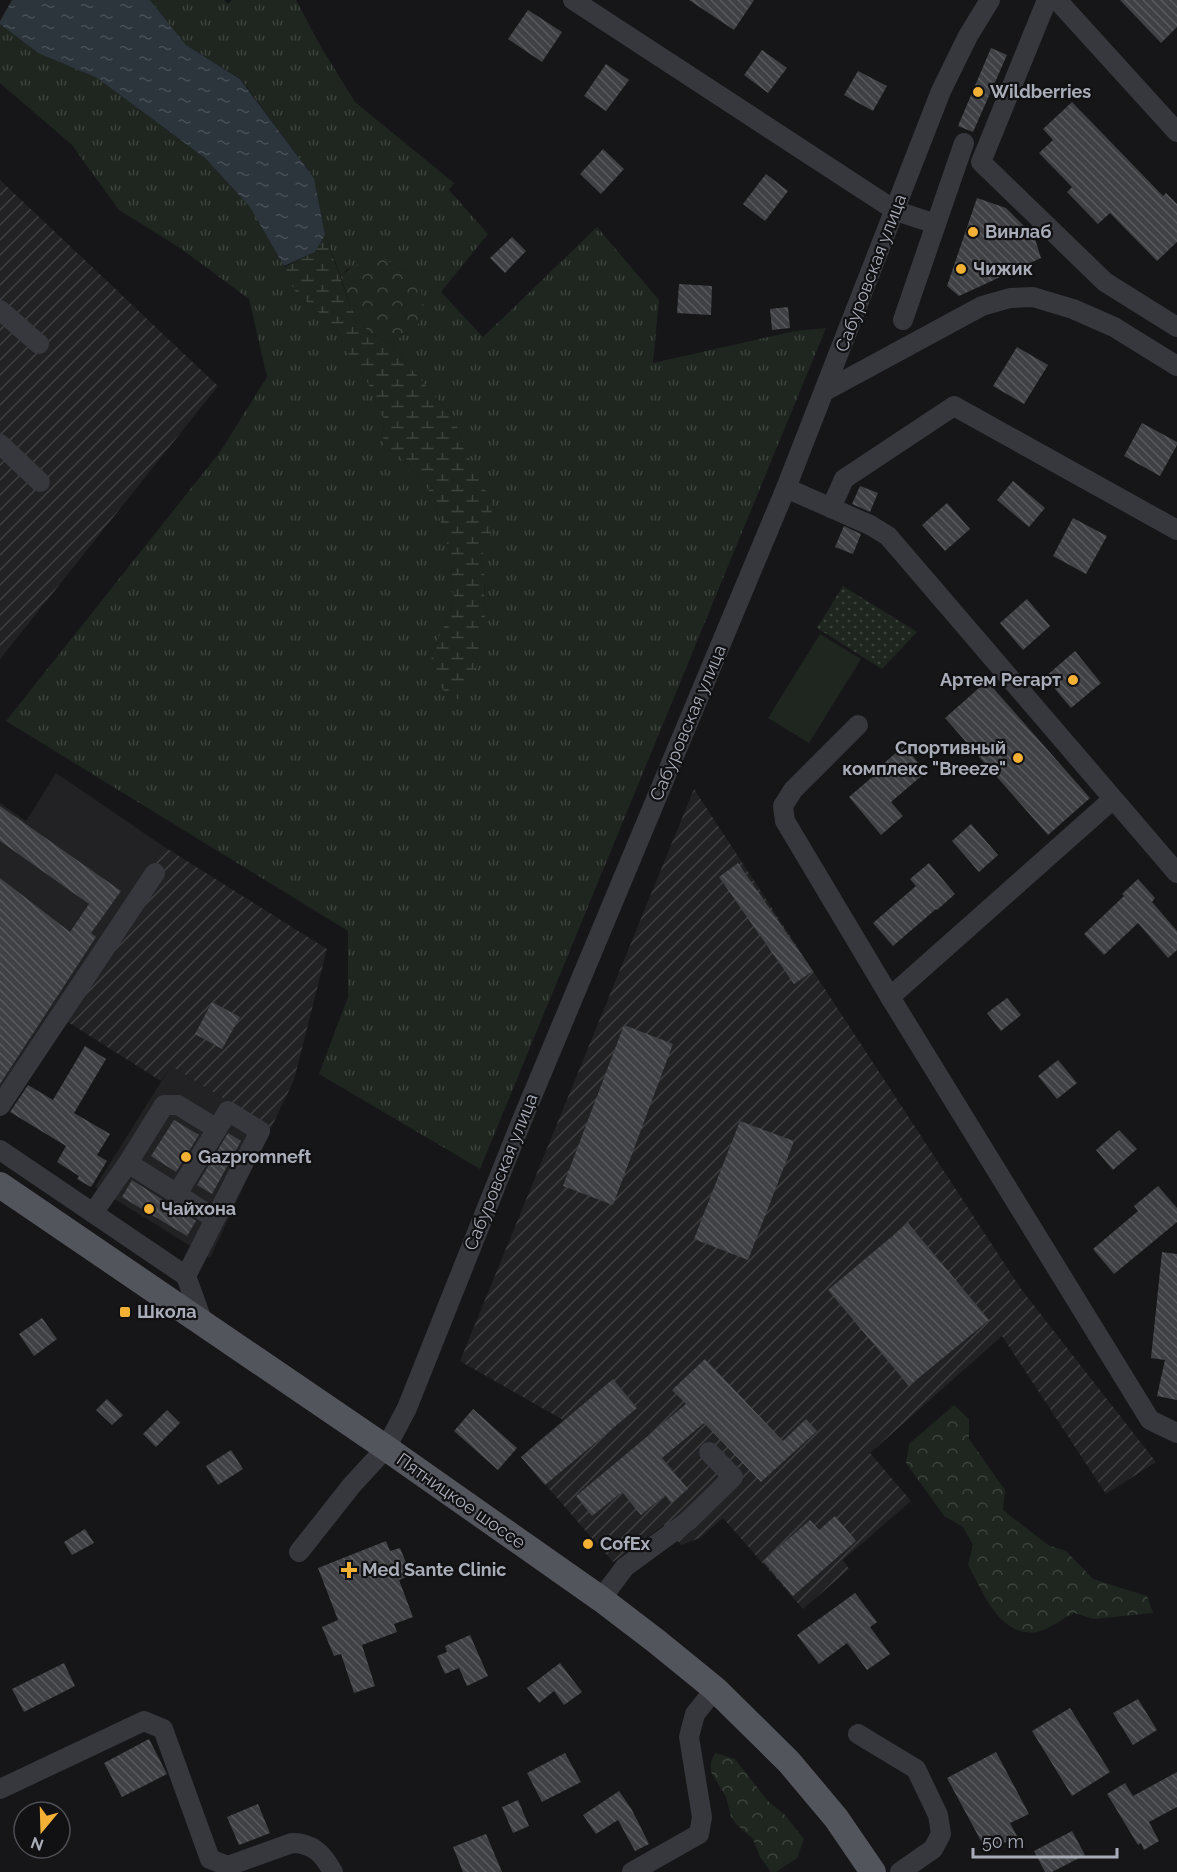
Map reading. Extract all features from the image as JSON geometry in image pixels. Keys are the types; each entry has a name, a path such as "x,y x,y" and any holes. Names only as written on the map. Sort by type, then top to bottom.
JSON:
{"main road":[{"name":"Пятницкое шоссе","path":"0,1185 386,1448 601,1599 715,1689 789,1762 836,1818 873,1872"}],"street":[{"path":"573,0 896,211 936,225"},
{"name":"Сабуровская улица","path":"299,1552 352,1485 386,1448 406,1408 527,1109 786,488 941,91 968,36 990,0"},
{"path":"1047,0 981,162 1105,282 1177,327"},
{"path":"1057,0 1177,132"},
{"path":"903,320 964,143"},
{"path":"825,391 982,306 1010,297 1033,297 1073,309 1114,327 1177,366"},
{"path":"0,310 39,344"},
{"path":"831,508 844,479 954,406 1177,530"},
{"path":"0,444 40,482"},
{"path":"786,488 870,525 888,536 1177,873"},
{"path":"858,725 793,790 783,806 785,821 890,997 1150,1420 1177,1433"},
{"path":"890,997 1113,799"},
{"path":"0,1106 155,873"},
{"path":"93,1213 164,1104 178,1105 217,1129"},
{"path":"177,1194 228,1111 260,1131 186,1276"},
{"path":"0,1150 186,1276 203,1323"},
{"path":"128,1162 215,1219"},
{"path":"601,1599 624,1568 688,1521 733,1478 709,1452"},
{"path":"632,1872 699,1834 702,1817 689,1737 695,1714 715,1689"},
{"path":"0,1789 144,1721 163,1729 210,1859 228,1866 292,1843 302,1843 315,1849 326,1858 333,1872"},
{"path":"858,1734 916,1769 938,1815 941,1834 933,1849 900,1872"}],"shaded area":[{"path":"0,180 218,386 0,659"},
{"path":"56,773 163,846 0,1092 0,803 26,821"},
{"path":"694,789 1021,1289 1156,1462 1106,1494 1002,1336 870,1453 911,1501 843,1560 849,1569 803,1609 723,1518 700,1538 681,1545 664,1525 613,1562 521,1457 563,1420 460,1361"},
{"path":"163,846 327,949 294,1080 271,1128 171,1066 161,1081 52,1012"},
{"name":"Gazpromneft","path":"171,1066 271,1128 210,1258 95,1187"}],"green space":[{"path":"150,0 224,0 228,4 232,0 296,0 321,47 355,102 454,183 449,190 488,234 441,292 483,337 597,227 659,300 653,363 795,331 826,328 480,1169 319,1074 348,997 348,931 6,721 220,452 267,377 249,299 180,248 119,210 72,145 0,83 0,24 38,53 97,78 205,158 250,207 284,266 294,290 337,329 349,355 366,379 384,419 383,448 397,454 407,463 434,497 450,555 454,598 450,613 432,653 474,675 485,602 480,559 487,547 464,448 455,420 390,344 417,326 412,273 386,260 347,269 341,277 325,235 314,178 241,79 186,45"},
{"path":"325,235 352,310 369,333 390,344 455,420 464,448 492,503 491,532 487,547 480,559 484,574 485,617 474,675 458,699 445,692 436,680 431,667 432,653 450,613 454,598 450,555 434,497 407,463 397,454 383,448 384,419 366,379 349,355 337,329 294,290 284,267 315,252"},
{"path":"372,256 412,273 420,285 425,314 417,326 390,344 369,333 352,310 341,277 351,268"},
{"path":"843,586 917,632 882,669 817,628"},
{"path":"820,634 861,659 809,743 768,718"},
{"path":"954,1405 969,1419 969,1439 1005,1490 1003,1510 1048,1545 1066,1551 1093,1579 1147,1596 1153,1613 1094,1619 1074,1613 1037,1632 1024,1632 1012,1628 1002,1620 986,1599 968,1565 973,1545 963,1527 944,1516 906,1463 909,1444"},
{"path":"715,1753 735,1759 768,1801 785,1815 804,1839 797,1858 776,1872 771,1872 760,1857 753,1839 731,1817 726,1797 711,1772 711,1762"}],"water":[{"path":"12,0 150,0 186,45 240,79 314,178 325,235 315,252 284,266 250,207 205,158 97,78 38,53 0,24"}],"building":[{"path":"689,0 754,0 734,30"},
{"path":"1120,0 1177,0 1177,27 1161,43"},
{"path":"528,10 562,32 542,62 508,39"},
{"path":"991,48 1007,55 973,132 958,126"},
{"path":"762,50 787,68 768,93 744,75"},
{"path":"606,64 629,80 606,111 584,96"},
{"path":"858,71 887,86 873,111 844,95"},
{"path":"1072,102 1163,196 1166,193 1177,204 1177,242 1157,261 1110,213 1098,224 1067,192 1072,187 1039,153 1053,140 1043,129"},
{"path":"603,149 624,169 601,194 580,174"},
{"path":"766,174 788,191 765,221 743,204"},
{"path":"977,198 1006,208 1034,236 1041,258 959,296 947,286"},
{"path":"512,237 526,251 505,273 490,258"},
{"path":"679,284 712,286 711,315 677,313"},
{"path":"788,307 790,328 772,330 770,309"},
{"path":"1017,347 1048,365 1024,404 993,386"},
{"path":"1142,423 1177,442 1160,476 1124,456"},
{"path":"1013,481 1045,508 1029,527 997,500"},
{"path":"860,486 878,493 870,512 852,504"},
{"path":"947,503 970,529 945,551 922,525"},
{"path":"1073,518 1107,536 1086,574 1053,556"},
{"path":"844,526 861,534 853,554 835,547"},
{"path":"1027,599 1050,626 1023,650 1000,623"},
{"name":"Артем Регарт","path":"1075,651 1101,683 1071,708 1045,677"},
{"name":"Спортивный комплекс \"Breeze\"","path":"987,681 1090,798 1048,835 945,718"},
{"path":"904,746 926,772 891,802 903,816 881,835 849,797"},
{"path":"0,806 121,891 91,933 96,937 0,1084 0,878 70,932 89,904 0,841"},
{"path":"971,824 998,855 979,872 952,841"},
{"path":"738,863 813,971 794,984 719,877"},
{"path":"929,863 955,894 893,946 873,923 916,886 910,879"},
{"path":"1138,879 1155,898 1152,902 1177,931 1177,950 1168,958 1138,923 1104,955 1084,934 1124,896 1122,894"},
{"path":"1007,998 1021,1015 1001,1031 987,1013"},
{"path":"212,1002 240,1017 222,1049 195,1034"},
{"path":"624,1025 673,1044 613,1205 563,1186"},
{"path":"85,1046 106,1059 74,1113 110,1134 97,1155 107,1161 91,1187 77,1179 79,1176 57,1162 66,1146 10,1112 28,1085 53,1100"},
{"path":"1058,1060 1077,1083 1057,1099 1038,1076"},
{"path":"174,1120 199,1135 176,1172 151,1156"},
{"path":"740,1121 794,1141 748,1260 694,1239"},
{"path":"1119,1130 1137,1149 1113,1170 1096,1150"},
{"path":"228,1133 241,1141 212,1194 197,1185"},
{"path":"132,1180 196,1221 187,1236 122,1197"},
{"path":"1158,1186 1177,1208 1177,1222 1114,1274 1093,1249 1138,1211 1134,1206"},
{"path":"908,1223 989,1320 909,1386 828,1290"},
{"path":"1162,1252 1177,1254 1177,1400 1157,1396 1165,1360 1151,1358"},
{"path":"42,1318 57,1339 34,1356 19,1334"},
{"path":"705,1359 783,1441 806,1419 817,1431 761,1482 704,1423 662,1458 688,1489 671,1503 665,1495 641,1515 622,1492 592,1516 576,1496 686,1404 672,1390"},
{"path":"613,1379 637,1408 545,1485 521,1457"},
{"path":"107,1399 123,1415 112,1425 96,1410"},
{"path":"473,1409 517,1448 498,1470 454,1431"},
{"path":"167,1410 180,1423 156,1447 143,1434"},
{"path":"231,1450 243,1469 218,1485 206,1466"},
{"path":"835,1516 856,1541 793,1596 763,1561 810,1520 819,1530"},
{"path":"85,1529 94,1543 72,1555 64,1542"},
{"path":"386,1541 390,1551 400,1548 411,1575 399,1580 413,1617 394,1624 397,1632 362,1645 375,1686 354,1693 341,1654 334,1656 322,1627 338,1620 318,1568"},
{"path":"855,1593 877,1622 870,1627 890,1654 867,1670 847,1643 819,1664 797,1635"},
{"path":"470,1635 488,1676 467,1686 459,1668 445,1674 437,1656 447,1652 445,1646"},
{"path":"64,1663 75,1686 24,1712 12,1689"},
{"path":"560,1663 582,1692 564,1705 554,1691 539,1703 527,1688"},
{"path":"1138,1699 1157,1730 1133,1745 1113,1713"},
{"path":"1070,1708 1110,1772 1072,1796 1032,1731"},
{"path":"149,1739 167,1774 122,1797 104,1763"},
{"path":"996,1752 1029,1814 1010,1823 1017,1836 987,1852 947,1778"},
{"path":"565,1753 581,1782 542,1802 527,1773"},
{"path":"1177,1772 1177,1807 1149,1822 1159,1841 1144,1850 1141,1843 1138,1845 1107,1794 1125,1783 1133,1796"},
{"path":"619,1791 632,1810 649,1844 635,1851 618,1820 596,1834 583,1815"},
{"path":"518,1800 529,1826 513,1833 502,1807"},
{"path":"258,1804 270,1833 239,1845 227,1817"},
{"path":"1072,1831 1085,1855 1052,1872 1045,1872 1034,1851"},
{"path":"486,1834 502,1872 463,1872 453,1847"}],"place":[{"name":"Wildberries","path":"978,92"},
{"name":"Винлаб","path":"973,232"},
{"name":"Чижик","path":"961,269"},
{"name":"Артем Регарт","path":"1073,680"},
{"name":"Спортивный комплекс \"Breeze\"","path":"1018,758"},
{"name":"Gazpromneft","path":"186,1157"},
{"name":"Чайхона","path":"149,1209"},
{"name":"Школа","path":"125,1312"},
{"name":"CofEx","path":"588,1544"},
{"name":"Med Sante Clinic","path":"349,1570"}]}
